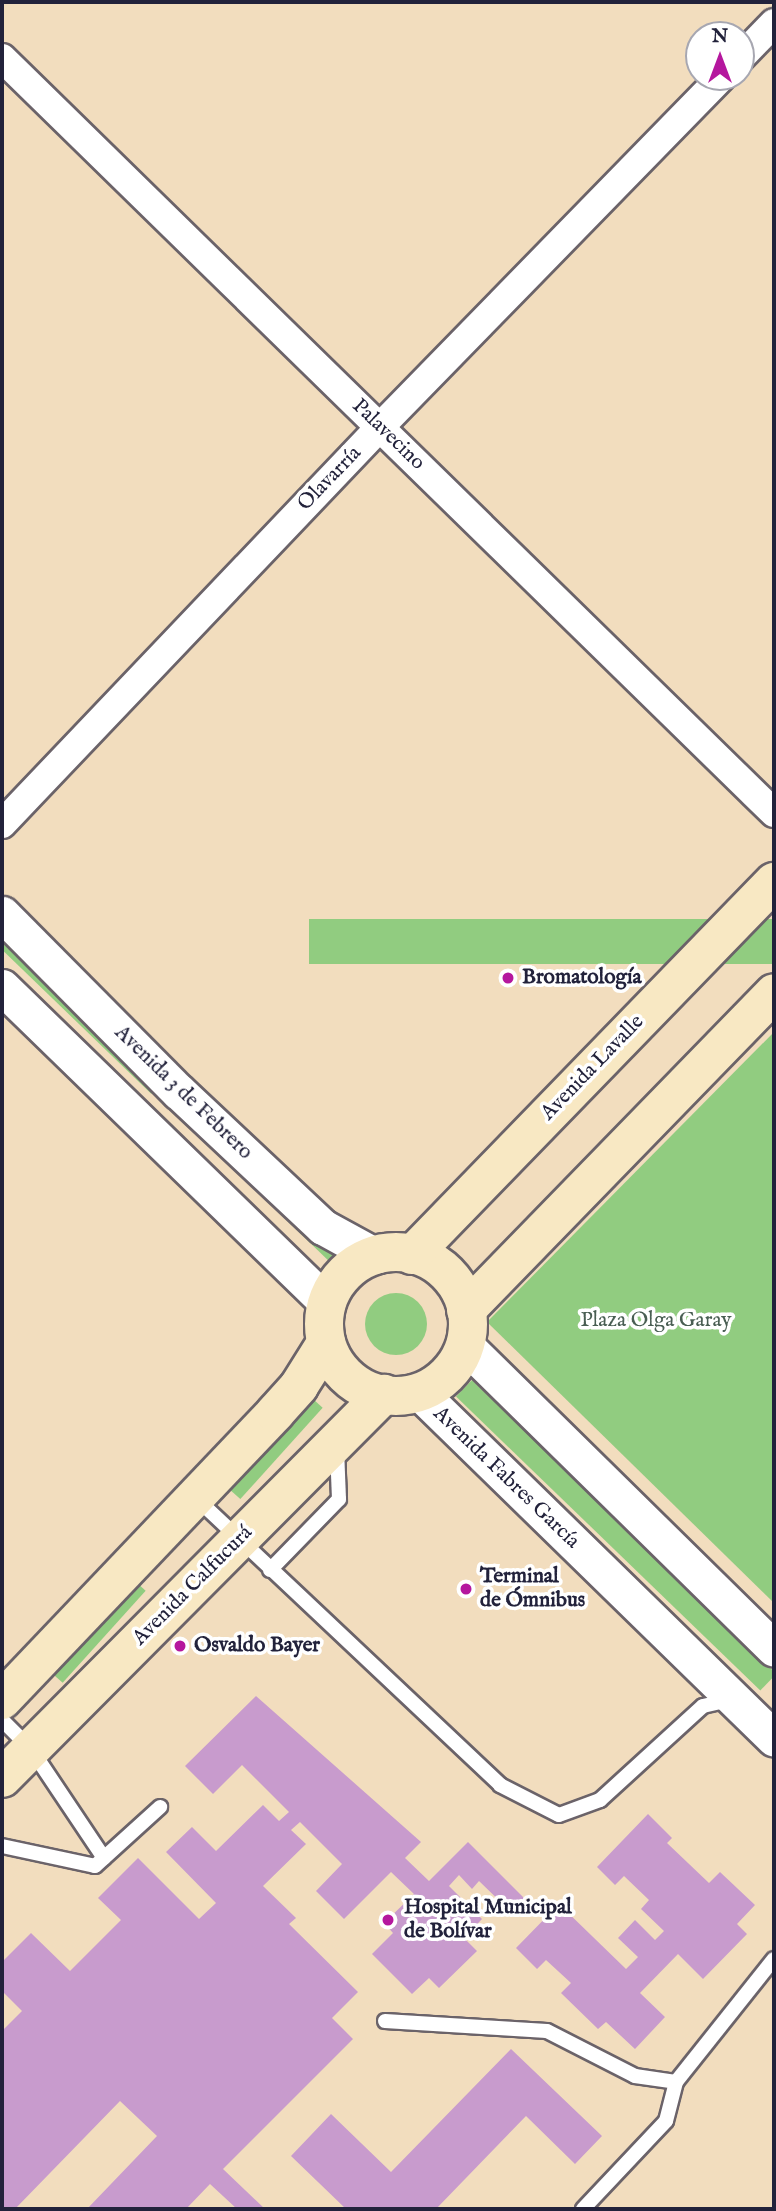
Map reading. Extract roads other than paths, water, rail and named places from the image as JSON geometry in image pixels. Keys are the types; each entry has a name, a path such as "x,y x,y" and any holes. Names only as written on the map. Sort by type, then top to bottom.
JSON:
{"main road":[{"name":"Avenida Lavalle","path":"394,1255 774,882"},
{"path":"466,1327 774,993"},
{"path":"394,1255 427,1259 447,1273 461,1292 466,1327 458,1363 441,1381 401,1393 371,1392 350,1380 335,1363 327,1343 324,1318 327,1303 342,1276 360,1262 394,1255"},
{"path":"2,1700 196,1498 299,1386 327,1343"},
{"name":"Avenida Calfucurá","path":"2,1778 337,1442 401,1393"}],"street":[{"path":"755,43 774,23"},
{"name":"Palavecino","path":"2,58 774,813"},
{"name":"Olavarría","path":"2,824 380,427 708,91"},
{"name":"Avenida 3 de Febrero","path":"2,915 178,1091 323,1227 394,1255"},
{"path":"2,987 327,1303"},
{"path":"146,1126 178,1091"},
{"path":"466,1327 774,1649"},
{"name":"Avenida Fabres García","path":"401,1393 734,1699 774,1739"}],"lane":[{"path":"270,1570 339,1499 337,1442"},
{"path":"196,1498 238,1541 500,1786 559,1815 600,1800 703,1706 734,1699"},
{"path":"2,1720 31,1749 104,1858"},
{"path":"2,1846 95,1866 160,1807"},
{"path":"583,2209 666,2121 676,2082 774,1959"},
{"path":"384,2021 547,2031 635,2076 676,2082"}],"place":[{"name":"Bromatología","path":"508,978"},
{"name":"Terminal de Ómnibus","path":"466,1589"},
{"name":"Osvaldo Bayer","path":"180,1646"},
{"name":"Hospital Municipal de Bolívar","path":"388,1920"}],"park label":[{"name":"Plaza Olga Garay","path":"656,1321"}]}
